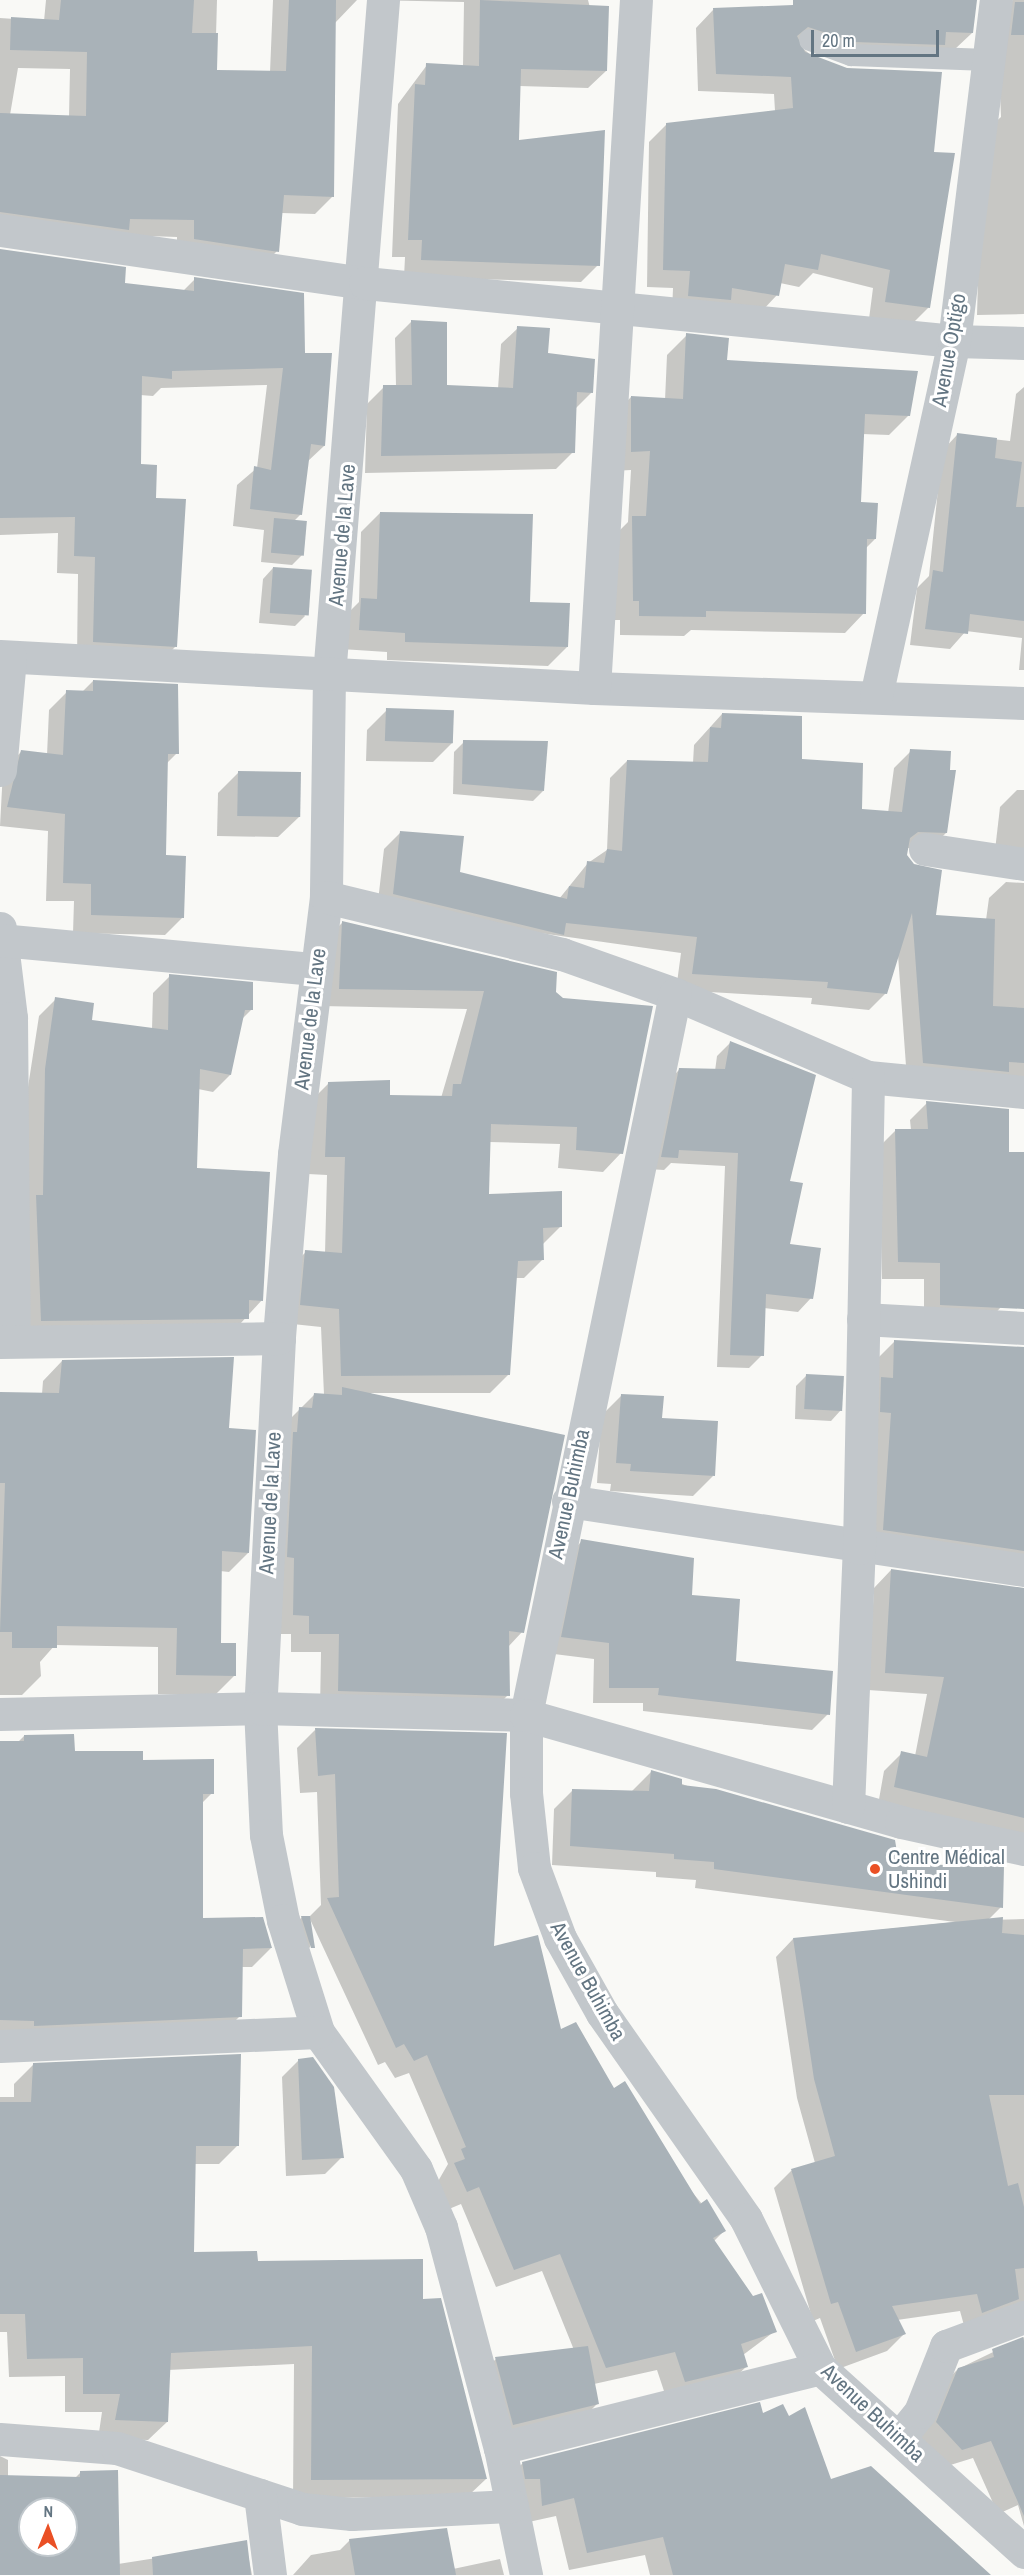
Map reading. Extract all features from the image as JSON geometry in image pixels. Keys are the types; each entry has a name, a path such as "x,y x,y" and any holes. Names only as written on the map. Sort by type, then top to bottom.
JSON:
{"street":[{"name":"Avenue de la Lave","path":"384,0 365,283 329,676 326,897 315,969 279,1338 260,1708 266,1835 283,1920 318,2032 416,2169 441,2226 500,2448 526,2575"},
{"path":"594,688 636,0"},
{"name":"Avenue Optigo","path":"876,696 954,341 996,0"},
{"path":"0,230 365,283 954,341 1024,343"},
{"path":"0,770 5,656 329,676 1024,703"},
{"path":"925,849 1024,864"},
{"path":"326,897 562,954 675,994 868,1077 1024,1092"},
{"path":"279,1338 7,1341 11,1018 1,936 315,969"},
{"name":"Avenue Buhimba","path":"675,994 568,1501 526,1715 526,1793 534,1868 560,1938 602,2013 746,2219 820,2368 1024,2552"},
{"path":"848,1807 860,1548 868,1077"},
{"path":"864,1319 1024,1328"},
{"path":"568,1501 860,1548 1024,1570"},
{"path":"0,1714 260,1708 526,1715 848,1807 1024,1849"},
{"path":"0,2046 318,2032"},
{"path":"899,2438 920,2412 946,2346 1024,2317"},
{"path":"500,2448 820,2368"},
{"path":"0,2439 117,2448 302,2509 352,2514 512,2506"},
{"path":"260,2495 270,2575"}],"lane":[{"path":"810,40 851,55 988,60"}],"building":[{"path":"61,0 194,0 192,33 218,33 217,70 286,71 289,0 336,0 334,197 284,195 279,252 194,239 194,220 130,219 129,230 0,212 0,113 86,116 87,52 10,50 11,17 59,20"},
{"path":"480,0 609,6 607,71 521,69 519,140 605,130 600,266 421,260 422,240 408,240 415,84 425,85 426,63 479,66"},
{"path":"793,0 977,0 973,33 946,32 945,45 854,42 808,27 797,36 805,52 847,68 942,72 934,152 955,153 930,308 885,302 890,270 821,254 818,270 785,264 779,296 732,288 731,300 688,296 690,271 663,270 666,123 793,108 791,77 716,74 713,8 793,5"},
{"path":"1015,2 1024,2 1024,35 1011,35"},
{"path":"0,249 126,267 125,283 194,291 194,277 304,293 305,353 332,353 325,446 311,444 302,515 250,509 254,466 271,470 283,368 172,371 172,379 142,376 141,464 157,465 156,498 186,499 177,647 93,642 95,557 74,556 75,517 0,518"},
{"path":"411,320 447,322 447,385 513,388 517,326 550,328 548,353 595,359 593,393 577,392 575,453 381,456 383,385 412,385"},
{"path":"686,333 729,338 727,360 918,371 910,416 865,414 861,502 878,503 876,539 867,539 866,614 706,611 706,617 639,616 639,601 633,601 632,516 646,516 650,451 631,452 631,396 683,399"},
{"path":"957,433 997,438 995,458 1022,462 1016,507 1024,507 1024,621 970,614 968,634 925,629 933,570 943,572"},
{"path":"380,512 533,514 530,602 570,603 568,647 405,642 405,633 359,630 361,598 377,599"},
{"path":"274,518 307,521 304,556 271,553"},
{"path":"273,567 312,570 309,616 270,613"},
{"path":"93,680 178,684 179,754 168,754 166,855 186,856 184,918 91,915 91,884 63,883 65,814 7,807 21,750 63,755 66,690 93,691"},
{"path":"386,708 454,710 453,743 385,741"},
{"path":"722,713 802,716 802,759 863,763 862,809 902,812 910,749 951,751 950,770 956,770 947,833 918,832 910,838 907,855 914,864 942,870 936,915 995,919 993,1006 1024,1008 1024,1063 1009,1062 1009,1072 923,1063 912,913 887,994 827,988 828,982 692,974 697,937 566,923 564,935 393,894 400,831 464,836 460,872 567,899 569,886 584,888 587,861 604,863 607,849 622,851 627,760 708,762 710,727 721,728"},
{"path":"463,740 548,741 544,791 462,784"},
{"path":"238,771 301,772 300,817 237,816"},
{"path":"342,921 557,972 556,992 563,998 653,1006 623,1154 576,1150 577,1127 491,1124 489,1194 562,1191 562,1227 543,1228 544,1260 518,1261 510,1375 341,1376 339,1309 300,1305 305,1250 342,1253 345,1157 325,1157 328,1082 390,1080 390,1095 452,1096 453,1084 461,1084 484,991 339,989"},
{"path":"169,974 253,982 253,1010 245,1010 231,1075 200,1069 197,1168 270,1172 263,1301 249,1300 249,1319 41,1321 36,1195 43,1195 45,1069 55,997 94,1003 92,1020 168,1030"},
{"path":"730,1041 816,1075 790,1181 803,1183 790,1244 821,1248 813,1299 766,1294 764,1356 730,1355 738,1153 679,1150 678,1158 661,1157 679,1068 725,1069"},
{"path":"926,1101 1009,1109 1009,1152 1024,1152 1024,1309 940,1305 940,1263 898,1262 895,1129 928,1129"},
{"path":"894,1340 1024,1347 1024,1551 883,1530 891,1413 880,1412 881,1377 893,1378"},
{"path":"234,1357 229,1428 256,1430 249,1553 222,1551 221,1643 236,1643 236,1676 176,1675 177,1628 57,1626 57,1648 12,1648 12,1632 0,1632 5,1483 0,1483 0,1392 59,1393 62,1360"},
{"path":"806,1374 844,1376 842,1411 804,1409"},
{"path":"342,1387 565,1435 524,1633 509,1631 510,1696 338,1691 339,1634 309,1634 309,1616 293,1615 294,1558 287,1557 293,1432 297,1432 299,1407 312,1408 314,1393 342,1395"},
{"path":"621,1394 664,1396 662,1418 718,1421 715,1476 630,1471 631,1464 616,1463"},
{"path":"581,1539 694,1558 692,1595 740,1599 736,1661 833,1671 830,1715 658,1695 659,1688 609,1688 609,1643 561,1637"},
{"path":"891,1569 1024,1588 1024,1818 894,1787 901,1751 927,1757 944,1677 885,1673"},
{"path":"315,1728 507,1733 494,1946 538,1935 561,2029 576,2022 614,2088 625,2081 700,2204 707,2199 726,2231 713,2238 753,2296 762,2293 777,2332 741,2344 748,2367 685,2382 675,2352 606,2368 560,2254 514,2270 479,2187 467,2192 454,2163 465,2159 461,2149 466,2147 427,2055 414,2061 404,2044 396,2048 327,1898 339,1897 335,1774 318,1776"},
{"path":"74,1734 75,1751 143,1751 143,1760 214,1759 214,1794 203,1794 203,1918 263,1917 272,1948 243,1949 242,2017 34,2026 34,2021 0,2020 0,1741 24,1741 24,1735"},
{"path":"651,1770 682,1779 682,1785 716,1789 895,1840 899,1864 1004,1866 1003,1908 714,1869 714,1862 674,1859 674,1854 570,1846 572,1789 649,1791"},
{"path":"301,1916 310,1916 315,1948 311,1948"},
{"path":"1003,1917 1002,1933 1024,1935 1024,2095 989,2095 1008,2186 1018,2183 1024,2207 1024,2268 1015,2269 1019,2299 982,2313 977,2294 892,2306 906,2334 856,2352 838,2302 831,2304 791,2169 835,2156 814,2079 793,1938"},
{"path":"241,2054 239,2146 196,2146 194,2252 257,2251 258,2261 423,2259 423,2299 441,2298 487,2479 311,2480 312,2346 171,2353 168,2422 115,2420 120,2394 83,2394 83,2358 27,2359 25,2314 0,2314 0,2102 31,2102 33,2063"},
{"path":"313,2057 334,2087 344,2158 302,2160 298,2059"},
{"path":"1023,2337 1024,2516 991,2441 962,2450 936,2422 958,2368 994,2357 992,2349"},
{"path":"588,2346 599,2404 513,2425 495,2357"},
{"path":"760,2402 763,2413 783,2404 789,2416 805,2407 831,2479 871,2466 991,2575 673,2575 663,2537 587,2553 574,2498 542,2506 540,2479 525,2479 522,2462"},
{"path":"118,2470 120,2575 0,2575 0,2475 80,2477 80,2471"},
{"path":"447,2528 456,2575 355,2575 349,2539"},
{"path":"247,2540 251,2575 153,2575 152,2557"}],"place":[{"name":"Centre Médical Ushindi","path":"875,1869"}]}
